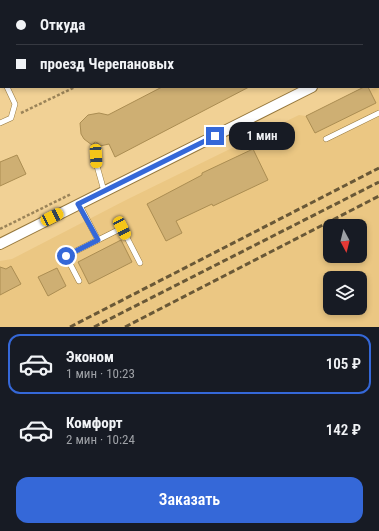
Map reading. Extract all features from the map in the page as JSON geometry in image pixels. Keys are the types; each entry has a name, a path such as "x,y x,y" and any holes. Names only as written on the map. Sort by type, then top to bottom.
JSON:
{"street":[{"path":"0,244 310,88"}],"lane":[{"path":"0,123 11,118 15,104 8,88"},
{"path":"326,139 379,113"},
{"path":"96,146 97,166 104,191"},
{"path":"78,204 98,240"},
{"path":"79,281 66,256 122,228 140,263"}],"path":[{"path":"11,118 74,88"},
{"path":"0,229 78,191"}],"shaded area":[{"path":"369,88 370,90 379,88 379,327 0,327 0,261 12,259 126,200 299,115 306,116"}],"building":[{"path":"160,88 247,88 115,157 109,144 100,146 95,142 92,145 84,139 81,134 80,123 88,115 99,113 108,115"},
{"path":"362,88 368,88 376,103 315,133 306,116"},
{"path":"253,149 268,180 213,206 212,204 176,221 182,233 166,241 147,204 202,175 202,173"},
{"path":"17,155 26,174 0,186 0,162"},
{"path":"121,240 132,262 89,284 78,262"},
{"path":"11,266 21,284 0,295 0,267 6,269"},
{"path":"57,268 66,286 48,296 38,277"}],"railway":[{"path":"70,327 379,168"},
{"path":"94,327 379,182"},
{"path":"125,327 379,196"}],"route":[{"path":"66,256 98,240 78,204 215,136"}]}
